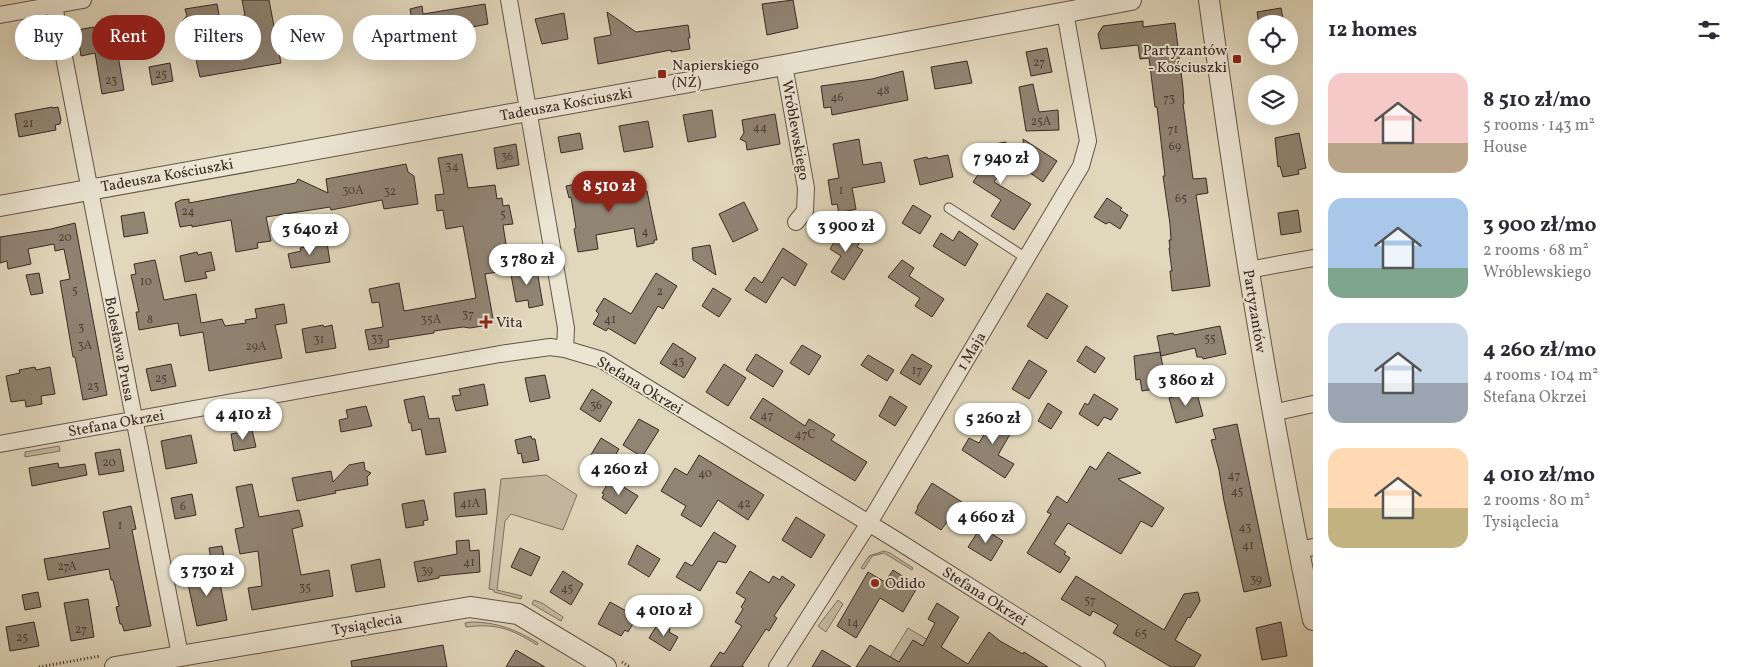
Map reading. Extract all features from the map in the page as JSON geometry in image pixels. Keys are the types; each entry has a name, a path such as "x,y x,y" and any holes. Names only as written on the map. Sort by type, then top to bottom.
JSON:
{"street":[{"path":"0,15 54,3 83,0"},
{"path":"509,0 566,328 566,349"},
{"name":"Tadeusza Kościuszki","path":"0,206 784,65 1131,0"},
{"name":"Partyzantów","path":"1209,0 1248,270 1272,413 1306,549 1313,620"},
{"name":"Bolesława Prusa","path":"54,3 180,656"},
{"name":"1 Maja","path":"777,667 869,523 1081,166 1088,141 1065,12"},
{"name":"Wróblewskiego","path":"784,65 806,188 805,211 796,222"},
{"path":"1248,270 1313,258"},
{"name":"Stefana Okrzei","path":"0,444 500,354 550,347 566,349 602,360 869,523 1098,667"},
{"path":"1272,413 1313,404"},
{"name":"Tysiąclecia","path":"115,667 470,607 518,614 606,667"}],"lane":[{"path":"949,208 1026,258"}],"shaded area":[{"path":"59,446 60,451 25,457 25,452"},
{"path":"546,475 577,495 563,530 511,514 505,521 497,590 522,596 521,599 494,592 494,590 489,589 501,479"},
{"path":"884,551 913,568 912,570 884,553 872,556 864,569 861,568 869,556"},
{"path":"534,600 563,617 561,621 532,604"},
{"path":"838,600 843,604 826,632 818,626"},
{"path":"465,623 490,623 507,628 538,643 537,645 503,628 486,626 466,627"},
{"path":"908,628 948,652 884,667"}],"building":[{"path":"242,0 269,0 272,15 271,60 280,60 281,63 200,77 196,60 261,60 261,15 245,15"},
{"path":"793,0 798,28 767,35 762,4"},
{"path":"217,4 219,15 187,15 185,9"},
{"path":"485,4 488,24 476,26 476,15 411,15 410,9 422,6 423,14"},
{"path":"1281,8 1282,15 1258,15 1257,12"},
{"path":"607,12 636,32 688,25 690,49 671,52 671,50 598,64 594,38 611,35"},
{"path":"564,13 568,39 542,44 535,19"},
{"path":"1143,21 1143,27 1175,23 1193,179 1206,178 1208,193 1196,195 1210,286 1172,291 1169,248 1169,240 1171,240 1170,224 1163,176 1165,176 1157,107 1155,107 1149,58 1140,59 1138,45 1101,49 1098,34 1103,26"},
{"path":"92,27 92,54 82,56 82,29"},
{"path":"1047,48 1052,72 1031,76 1026,52"},
{"path":"96,60 119,60 124,90 102,94"},
{"path":"967,61 972,83 935,89 931,67"},
{"path":"170,63 173,81 152,85 149,67"},
{"path":"903,71 908,100 832,115 831,107 824,108 821,86 872,79"},
{"path":"1033,84 1039,112 1058,110 1059,130 1026,131 1019,87"},
{"path":"58,107 61,120 60,124 55,125 56,130 19,137 15,114"},
{"path":"712,110 716,137 688,142 683,115"},
{"path":"775,114 780,144 747,150 746,142 740,139 744,133 742,120"},
{"path":"648,121 653,147 624,152 619,126"},
{"path":"580,133 583,149 561,153 558,137"},
{"path":"1299,133 1306,168 1298,170 1299,174 1283,177 1280,166 1278,167 1275,138"},
{"path":"859,139 863,165 881,162 885,182 852,188 856,209 839,213 837,204 832,205 828,180 839,178 833,144"},
{"path":"1023,139 1057,161 1043,182 1026,170"},
{"path":"1005,142 1017,150 994,182 1031,204 1014,230 991,216 1001,200 973,182 990,158 976,148"},
{"path":"516,144 519,165 497,169 494,148"},
{"path":"462,154 468,188 495,185 497,199 502,198 503,206 509,205 513,224 503,225 510,270 485,274 494,324 434,331 434,333 388,340 389,347 369,350 365,330 383,327 379,302 372,303 369,289 399,283 404,311 476,298 463,226 446,229 443,210 437,211 435,195 444,194 438,158"},
{"path":"948,155 953,177 920,185 914,160"},
{"path":"406,164 408,172 414,176 418,204 384,209 382,200 331,210 330,207 266,217 271,241 257,243 258,248 236,252 231,220 192,227 192,225 180,227 175,203 181,200 189,199 189,203 296,183 298,179 328,193 326,179"},
{"path":"612,177 616,197 647,191 657,240 654,240 654,243 637,247 634,228 596,235 598,249 578,252 571,197 569,198 566,186"},
{"path":"1107,198 1122,208 1120,210 1128,215 1120,229 1109,222 1106,224 1094,217"},
{"path":"744,202 758,230 733,242 719,214"},
{"path":"913,205 931,216 920,234 902,223"},
{"path":"1298,210 1301,232 1281,235 1278,213"},
{"path":"144,212 148,233 124,237 121,216"},
{"path":"75,223 107,395 83,400 75,357 73,357 60,281 70,279 64,249 55,251 54,244 28,249 31,264 8,269 7,261 0,263 0,237"},
{"path":"842,229 861,240 857,247 863,250 844,280 831,272 841,256 830,249"},
{"path":"959,231 978,244 965,266 933,246 941,233 953,241"},
{"path":"327,243 330,262 291,268 288,254 301,251 300,248"},
{"path":"710,245 716,275 693,260 692,248"},
{"path":"783,248 807,264 795,286 782,277 766,303 745,290 754,277 762,283"},
{"path":"197,252 198,255 211,252 215,270 205,272 207,278 185,282 180,256"},
{"path":"155,260 164,300 196,294 201,323 222,319 225,326 246,323 245,320 257,318 255,309 284,304 287,323 275,325 282,358 209,371 203,332 180,336 178,323 139,330 136,312 139,312 131,275 136,274 134,264"},
{"path":"902,260 914,268 909,276 944,299 932,317 915,306 920,298 888,277"},
{"path":"536,265 543,305 529,308 528,300 516,302 510,269"},
{"path":"39,273 43,293 31,295 26,275"},
{"path":"656,273 677,286 663,309 658,306 635,344 608,328 606,331 593,324 599,314 596,311 604,298 631,314"},
{"path":"713,288 731,299 719,317 702,306"},
{"path":"1047,293 1068,306 1047,339 1027,326"},
{"path":"323,325 324,327 332,325 336,348 306,353 302,329"},
{"path":"1220,326 1226,354 1203,359 1202,357 1197,357 1195,348 1161,356 1157,336 1173,333 1174,335"},
{"path":"673,343 696,358 684,378 660,363"},
{"path":"802,345 821,356 809,375 790,363"},
{"path":"1086,346 1105,358 1095,373 1077,361"},
{"path":"1160,352 1167,387 1142,391 1140,379 1136,380 1134,356"},
{"path":"756,354 783,371 773,387 746,370"},
{"path":"912,354 932,366 920,385 900,373"},
{"path":"868,355 894,370 887,381 861,365"},
{"path":"1029,360 1047,371 1029,399 1012,389"},
{"path":"171,364 176,386 151,391 146,369"},
{"path":"724,364 746,378 728,406 706,392"},
{"path":"35,367 36,370 50,367 55,394 41,396 42,404 26,407 25,400 11,402 6,376 20,373 19,370"},
{"path":"545,375 550,398 530,402 525,378"},
{"path":"484,384 488,405 456,411 452,396 461,395 459,389"},
{"path":"592,389 612,402 600,422 580,409"},
{"path":"1196,390 1203,416 1176,423 1169,398"},
{"path":"1094,394 1118,409 1111,420 1104,417 1098,426 1079,414 1085,403 1088,405"},
{"path":"424,396 429,419 439,418 446,452 426,455 421,429 412,431 404,400"},
{"path":"890,396 907,407 895,426 879,416"},
{"path":"763,398 805,426 809,419 835,435 831,440 867,462 855,481 750,418"},
{"path":"1048,403 1062,412 1051,429 1038,421"},
{"path":"366,406 372,426 341,432 339,420 348,418 346,410"},
{"path":"999,410 1017,422 998,455 1014,464 1005,478 962,450 969,438 979,443"},
{"path":"639,419 659,430 642,457 623,445"},
{"path":"1237,424 1271,586 1244,592 1211,440 1216,439 1213,429"},
{"path":"252,430 256,447 234,451 231,434"},
{"path":"191,435 197,463 166,469 161,441"},
{"path":"531,436 532,439 535,439 539,460 523,463 521,453 518,454 515,440"},
{"path":"601,438 619,449 604,475 586,463"},
{"path":"120,449 124,471 99,475 95,453"},
{"path":"1108,452 1141,473 1118,479 1164,508 1152,527 1141,521 1121,554 1068,523 1054,544 1066,552 1064,554 1070,558 1060,573 1027,553 1051,514 1047,512 1057,496 1067,503 1090,466 1096,470"},
{"path":"699,455 764,495 748,520 718,500 701,527 681,515 686,506 661,491 675,468 687,475"},
{"path":"364,462 365,470 371,473 367,477 368,485 297,501 292,478 331,471 333,482 349,465"},
{"path":"58,463 59,468 85,464 87,475 32,486 29,468"},
{"path":"611,479 638,496 626,514 602,498 604,494 602,493"},
{"path":"932,483 962,502 941,530 915,513"},
{"path":"252,484 259,517 299,510 303,526 292,529 301,575 329,570 333,596 252,610 248,588 262,586 258,551 240,554 235,529 244,527 236,487"},
{"path":"485,489 487,514 456,517 454,493"},
{"path":"192,494 196,515 175,519 171,498"},
{"path":"424,500 428,520 423,521 424,525 406,528 402,504"},
{"path":"131,506 136,529 132,530 151,626 124,631 122,624 120,624 116,607 119,606 109,569 48,580 44,559 110,548 103,512"},
{"path":"796,517 825,535 811,558 782,540"},
{"path":"981,527 1003,541 991,561 968,547"},
{"path":"714,532 736,546 726,563 718,561 700,591 676,577 685,562 692,566"},
{"path":"469,540 470,551 479,550 480,572 439,576 439,578 418,582 414,562 457,554 456,541"},
{"path":"637,545 660,559 649,577 628,564"},
{"path":"222,546 225,563 212,566 209,548"},
{"path":"520,548 540,557 531,576 511,567"},
{"path":"380,559 385,587 356,592 351,565"},
{"path":"217,567 227,620 197,626 188,584 190,583 188,573"},
{"path":"893,570 918,586 903,612 880,598 856,638 837,626 868,572 885,582"},
{"path":"563,571 583,584 571,605 550,592"},
{"path":"750,571 769,583 773,576 780,580 782,576 795,585 774,616 777,618 769,631 766,629 742,666 744,667 710,667 720,652 724,654 742,626 735,622 743,609 741,607 746,599 736,593"},
{"path":"1076,576 1164,630 1184,594 1198,592 1200,601 1175,640 1201,655 1194,667 1171,667 1113,633 1118,625 1093,611 1090,616 1061,599"},
{"path":"38,592 41,607 25,610 22,595"},
{"path":"88,599 94,637 71,641 64,603"},
{"path":"610,602 637,617 628,632 625,630 621,636 598,624"},
{"path":"937,603 959,617 941,647 968,664 989,632 1000,641 1023,654 1024,652 1048,667 856,667 870,645 899,662 913,640 923,646 935,623 928,619"},
{"path":"34,622 39,646 10,651 6,627"},
{"path":"659,622 670,629 669,632 678,637 670,651 649,638"},
{"path":"1281,622 1287,656 1262,660 1256,628"},
{"path":"443,645 447,667 352,667 351,661"},
{"path":"516,650 545,667 506,667"},
{"path":"822,650 851,667 812,667"}],"place":[{"name":"Partyzantów - Kościuszki","path":"1237,59"},
{"name":"Napierskiego (NŻ)","path":"662,74"},
{"name":"Vita","path":"486,322"},
{"name":"Odido","path":"875,583"}]}
